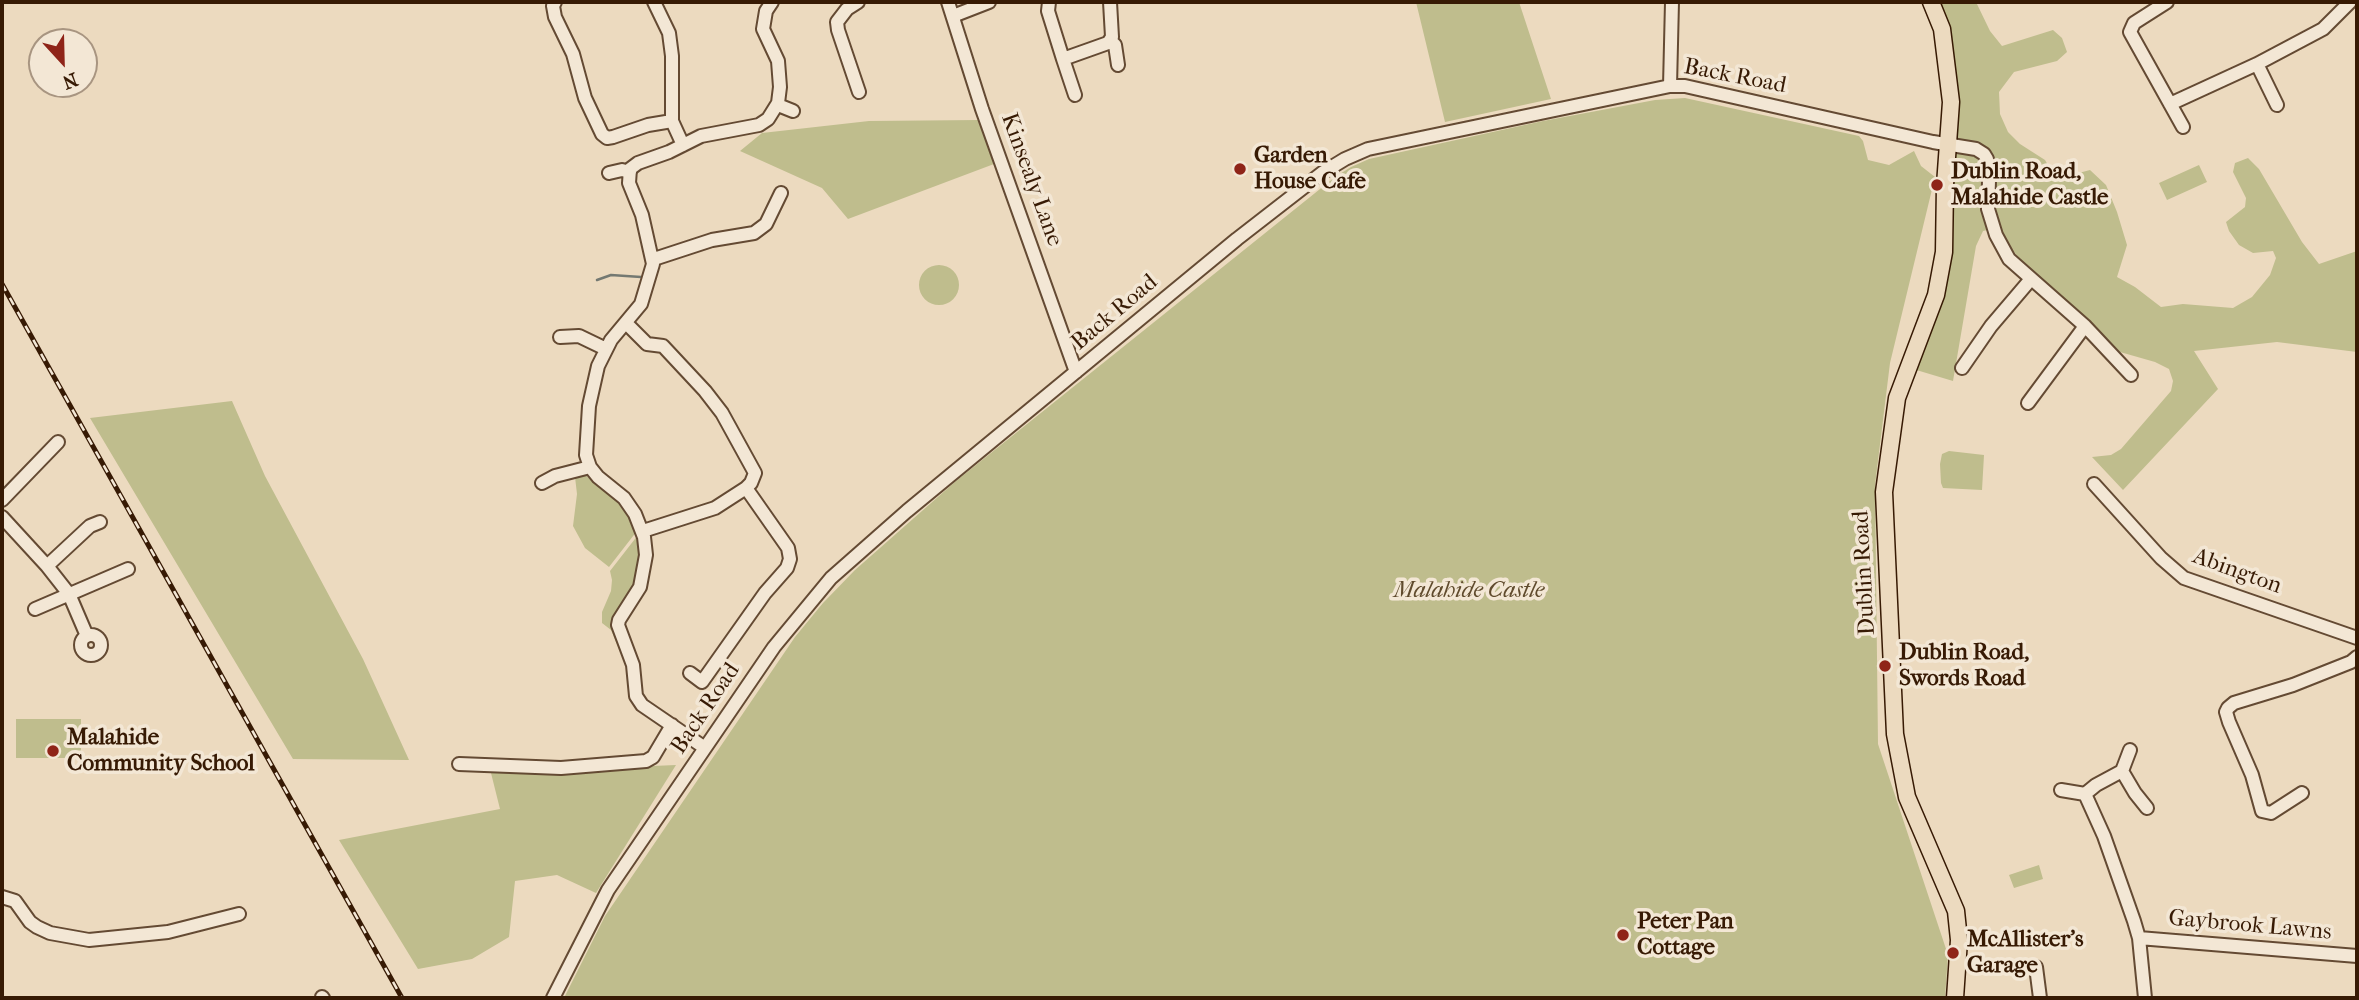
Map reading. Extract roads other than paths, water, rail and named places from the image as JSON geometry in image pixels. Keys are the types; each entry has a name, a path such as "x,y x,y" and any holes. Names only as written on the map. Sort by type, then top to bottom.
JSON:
{"main road":[{"name":"Dublin Road","path":"1931,2 1942,29 1951,102 1944,252 1936,295 1897,398 1884,492 1895,734 1908,797 1956,912 1959,940 1955,998"}],"street":[{"path":"555,2 555,17 573,54 585,99 602,134 607,138 613,137 640,127 672,121"},
{"path":"654,2 668,33 672,56 672,121 683,145"},
{"path":"705,748 638,701 633,684 632,665 618,630 619,620 635,597 643,573 646,555 643,531 624,498 590,467 586,455 590,393 606,349 618,331 638,311 644,299 654,259 642,215 629,183 629,172 638,163 701,136 759,125 768,119 778,105 780,87 778,61 763,29 766,11 772,2"},
{"name":"Kinsealy Lane","path":"948,2 982,109 1076,372"},
{"path":"953,16 989,2"},
{"path":"1049,2 1048,11 1075,95"},
{"path":"1110,2 1110,40 1115,45 1118,65"},
{"path":"1670,86 1672,2"},
{"path":"2167,2 2134,23 2130,32 2183,127"},
{"path":"2170,104 2257,64 2323,29 2350,2"},
{"path":"848,4 837,22 838,30 859,92"},
{"path":"1063,59 1110,40"},
{"path":"2257,64 2277,105"},
{"name":"Back Road","path":"554,998 608,890 774,648 831,578 906,511 1245,232 1322,173 1345,159 1368,149 1670,86 1699,88 1976,149 1984,153 1989,181 1988,209 1996,235 2009,259 2031,279"},
{"path":"778,105 793,111"},
{"path":"609,173 622,170 629,172"},
{"path":"654,259 712,240 754,233 766,224 779,197 790,209"},
{"path":"1962,368 1991,326 2031,279 2085,326 2131,375"},
{"path":"626,323 647,344 663,346 717,406 754,468 754,478 746,488 715,508 643,531"},
{"path":"2028,403 2085,326"},
{"path":"560,337 579,336 606,349"},
{"path":"2,499 58,442"},
{"path":"542,483 555,476 590,467"},
{"name":"Abington","path":"2094,484 2161,558 2184,578 2357,638"},
{"path":"690,673 702,682 765,593 787,568 790,559 788,548 746,488"},
{"path":"2,517 69,594 87,636"},
{"path":"47,566 90,526 100,522"},
{"path":"35,609 128,569"},
{"path":"2302,793 2272,813 2262,811 2252,775 2226,712 2234,704 2293,685 2351,662 2357,657"},
{"path":"459,764 561,768 646,761 653,757 671,724"},
{"path":"2061,789 2085,794 2095,785 2122,771 2130,750"},
{"path":"2122,771 2147,808"},
{"name":"Gaybrook Lawns","path":"2085,794 2104,836 2139,938 2145,998"},
{"path":"2,897 15,901 30,922 37,927 50,933 89,940 168,932 239,914"},
{"name":"Gaybrook Lawns","path":"2139,938 2357,955"},
{"path":"2036,967 2040,998"}],"waterway":[{"path":"597,280 611,275 641,277"}],"railway":[{"path":"2,284 402,998"}],"place":[{"name":"Garden House Cafe","path":"1240,169"},
{"name":"Dublin Road, Malahide Castle","path":"1937,185"},
{"name":"Dublin Road, Swords Road","path":"1885,666"},
{"name":"Malahide Community School","path":"53,751"},
{"name":"Peter Pan Cottage","path":"1623,935"},
{"name":"McAllister's Garage","path":"1953,953"}],"park label":[{"name":"Malahide Castle","path":"1469,591"}]}
